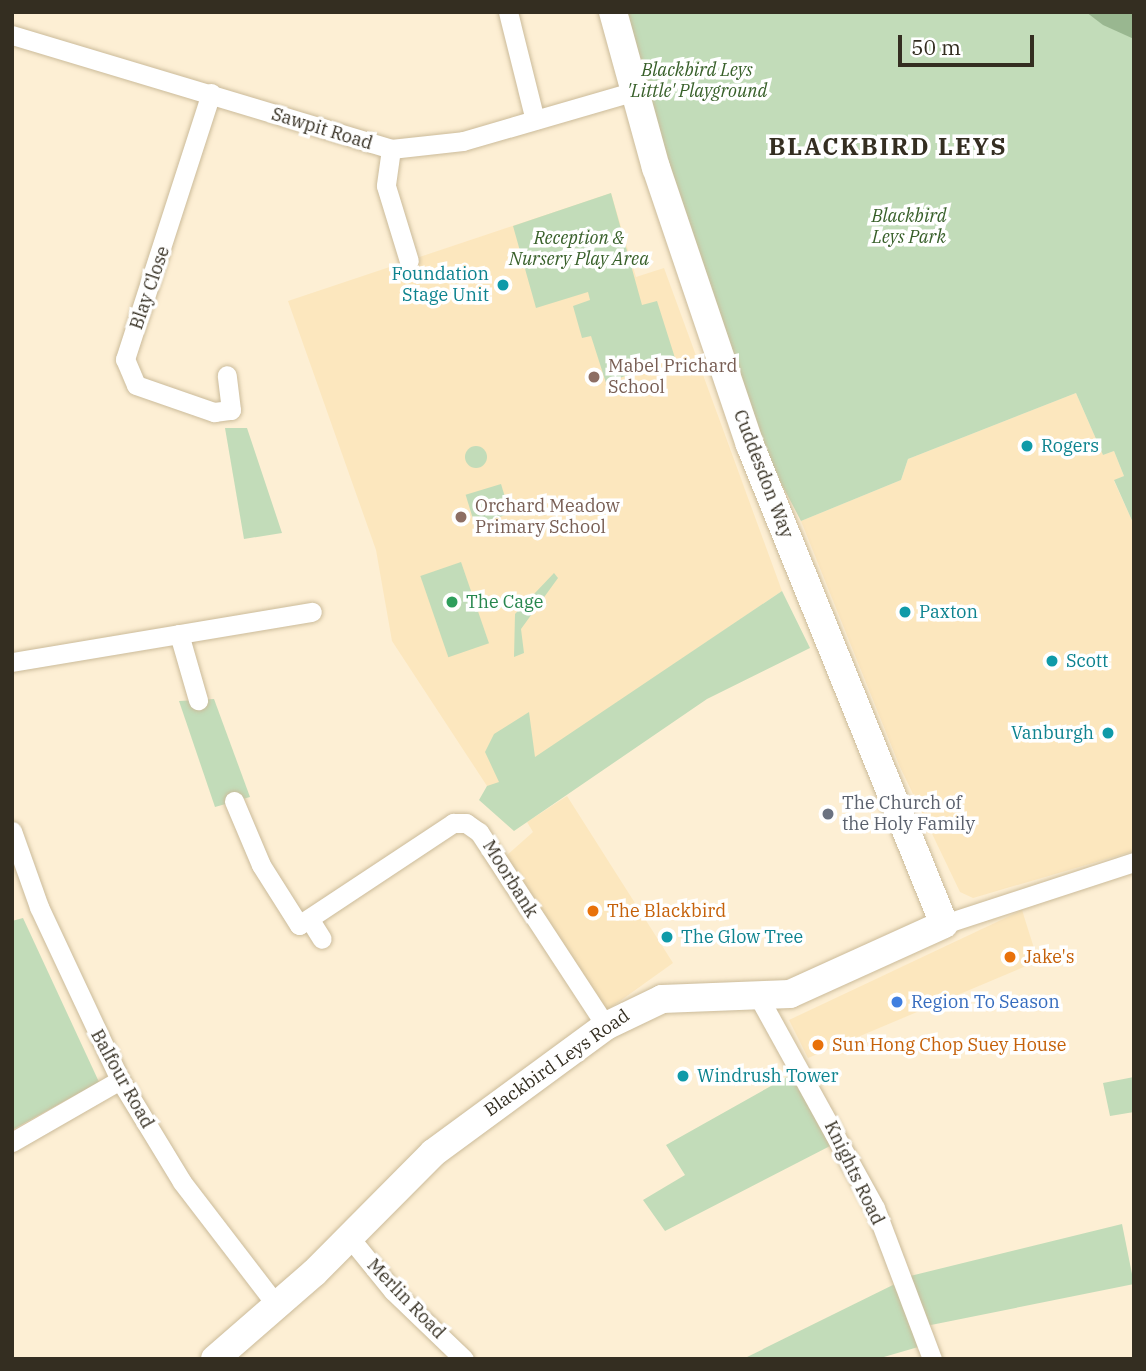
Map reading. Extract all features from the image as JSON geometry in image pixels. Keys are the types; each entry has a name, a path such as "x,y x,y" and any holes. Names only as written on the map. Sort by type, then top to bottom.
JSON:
{"street":[{"path":"508,12 535,120"},
{"name":"Cuddesdon Way","path":"613,12 635,91 750,445 944,924"},
{"name":"Sawpit Road","path":"12,35 391,149 463,141 635,91"},
{"name":"Blay Close","path":"211,93 125,359 136,385 233,419 227,375"},
{"path":"391,149 386,187 409,261"},
{"path":"12,662 312,612"},
{"path":"179,634 198,700"},
{"path":"234,801 261,865 299,925 310,920 322,939"},
{"name":"Moorbank","path":"310,920 453,823 467,822 479,832 606,1026"},
{"name":"Balfour Road","path":"12,831 39,907 120,1080 182,1182 275,1303"},
{"name":"Blackbird Leys Road","path":"215,1359 350,1238 433,1153 606,1026 662,999 790,994 825,981 944,924 1134,862"},
{"name":"Knights Road","path":"758,996 874,1208 932,1359"},
{"path":"12,1142 120,1080"},
{"name":"Merlin Road","path":"350,1238 394,1291 464,1359"}],"shaded area":[{"name":"Orchard Meadow Primary School","path":"611,193 636,277 664,268 782,591 489,789 392,641 376,550 288,301"},
{"path":"1076,393 1103,455 1114,451 1124,476 1114,481 1134,525 1134,851 973,898 960,892 900,767 801,521 901,480 908,459"},
{"path":"567,796 673,963 606,1011 505,857 533,832 527,822"},
{"path":"1022,910 1038,961 808,1058 789,1020"}],"green space":[{"name":"Blackbird Leys Park","path":"613,12 1134,12 1134,525 1114,480 1124,476 1114,451 1103,455 1076,393 908,459 901,480 801,521 758,439"},
{"path":"1086,12 1134,12 1134,39 1103,25"},
{"name":"Reception & Nursery Play Area","path":"611,193 642,305 657,301 675,358 606,383 591,336 582,338 573,306 590,300 588,292 536,308 513,226"},
{"path":"225,428 247,428 282,533 244,539"},
{"path":"476,446 484,449 487,457 484,465 476,468 468,465 465,457 468,449"},
{"path":"501,484 510,514 475,524 466,495"},
{"name":"The Cage","path":"461,562 489,643 448,657 420,576"},
{"path":"554,573 558,578 521,629 524,653 514,657 515,614"},
{"path":"782,591 810,648 707,699 514,831 479,800 487,786 499,782 485,752 494,734 529,712 535,757"},
{"path":"214,699 250,797 215,807 179,701"},
{"path":"23,918 99,1082 12,1130 12,921"},
{"path":"794,1073 832,1145 665,1231 643,1200 685,1175 666,1145"},
{"path":"1134,1077 1134,1112 1110,1116 1103,1083"},
{"path":"1122,1224 1134,1284 921,1327 902,1278"},
{"path":"901,1281 925,1345 877,1359 743,1359"}],"place":[{"name":"Foundation Stage Unit","path":"503,285"},
{"name":"Mabel Prichard School","path":"594,377"},
{"name":"Rogers","path":"1027,446"},
{"name":"Orchard Meadow Primary School","path":"461,517"},
{"name":"The Cage","path":"452,602"},
{"name":"Paxton","path":"905,612"},
{"name":"Scott","path":"1052,661"},
{"name":"Vanburgh","path":"1108,733"},
{"name":"The Church of the Holy Family","path":"828,814"},
{"name":"The Blackbird","path":"593,911"},
{"name":"The Glow Tree","path":"667,937"},
{"name":"Jake's","path":"1010,957"},
{"name":"Region To Season","path":"897,1002"},
{"name":"Sun Hong Chop Suey House","path":"818,1045"},
{"name":"Windrush Tower","path":"683,1076"}],"district":[{"name":"BLACKBIRD LEYS","path":"888,147"}],"park label":[{"name":"Blackbird Leys 'Little' Playground","path":"697,81"}]}
